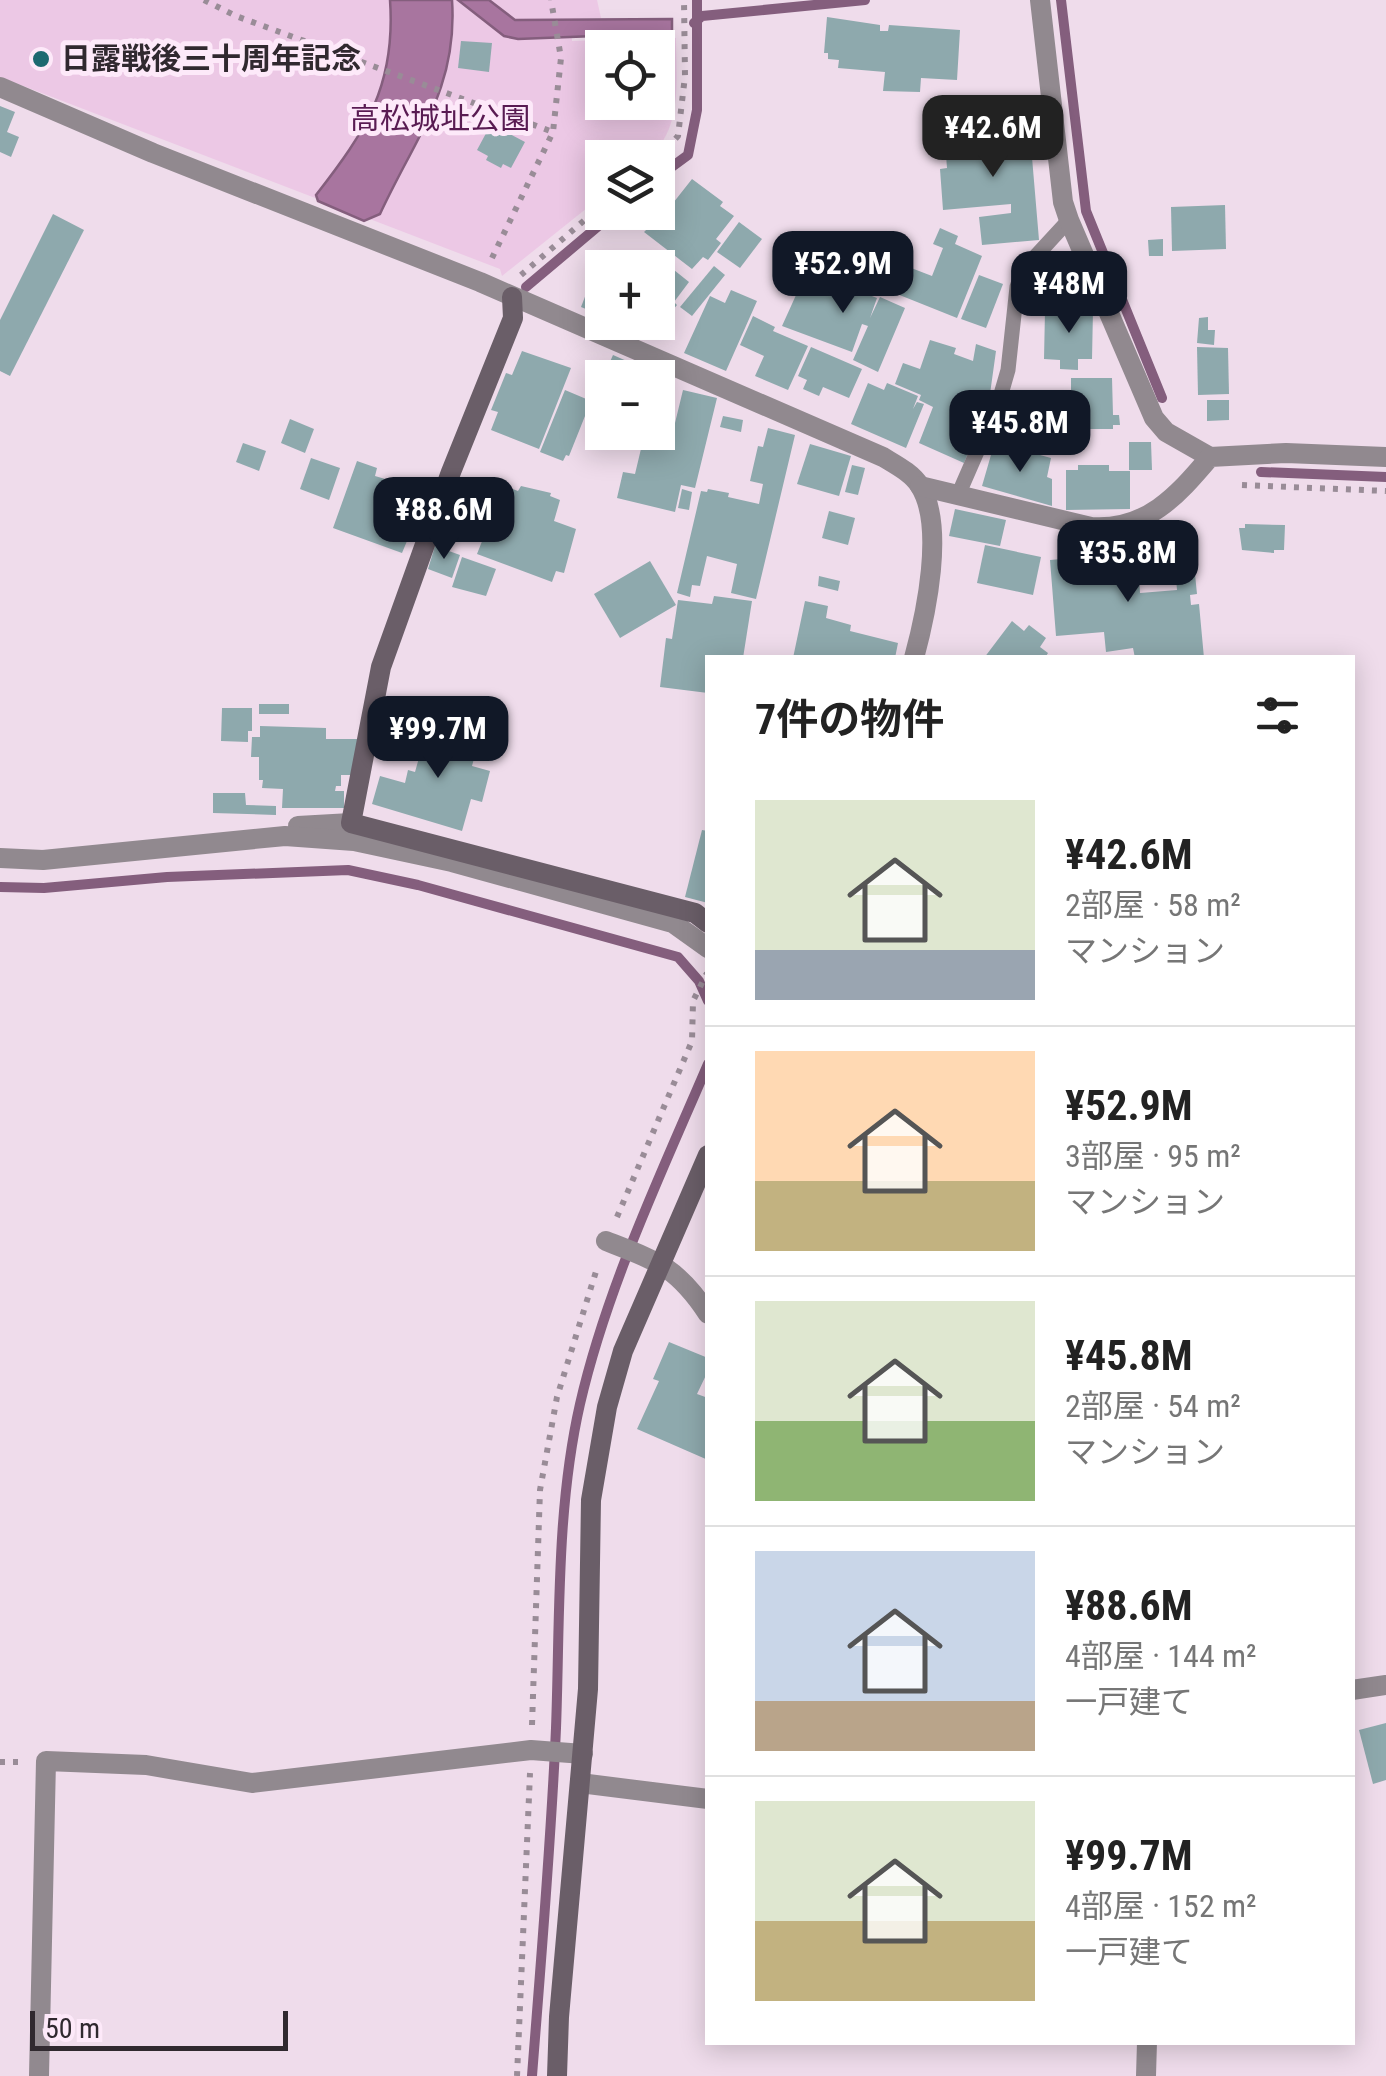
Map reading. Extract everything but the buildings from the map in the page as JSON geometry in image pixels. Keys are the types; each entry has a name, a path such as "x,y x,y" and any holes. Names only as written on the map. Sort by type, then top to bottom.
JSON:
{"street":[{"path":"1040,0 1063,202 1154,418 1166,432 1210,457 1286,452 1386,457"},
{"path":"0,87 153,153 480,282 883,457 906,471 920,486 930,510 932,533 924,619 915,655"},
{"path":"351,823 381,667 451,472 513,318 512,297"},
{"path":"920,486 1052,518 1114,528 1137,522 1161,506 1210,457"},
{"path":"167,848 221,829 351,823 695,913 705,921"},
{"path":"0,858 43,860 285,836 354,840 452,862 672,922 705,946"},
{"path":"557,2076 580,1783 575,1753 588,1690 591,1500 607,1407 618,1370 632,1251 705,1158"},
{"path":"632,1251 690,1286 705,1309"},
{"path":"1355,1689 1386,1684"},
{"path":"38,2076 46,1761 146,1765 252,1783 542,1751 575,1753"},
{"path":"580,1783 705,1799"},
{"path":"1146,2076 1147,2045"}],"lane":[{"path":"960,493 1003,385 1023,270 1068,220"}],"path":[{"path":"204,0 236,16 553,132"},
{"path":"480,282 553,132 561,58 552,0"},
{"path":"674,140 686,76 684,0"},
{"path":"512,297 512,282 585,220"},
{"path":"1196,474 1234,485 1386,492"},
{"path":"698,992 705,977"}],"green space":[{"name":"高松城址公園","path":"0,0 597,0 601,18 572,19 572,41 585,41 585,120 671,120 668,132 663,140 585,140 585,210 502,276 500,269 0,77"}],"shaded area":[{"path":"390,0 452,0 452,31 448,60 432,111 380,214 364,221 318,201 316,195 350,149 374,105 388,57"},
{"path":"458,0 489,0 515,20 672,19 672,30 585,30 585,36 518,39 504,36"}],"waterway":[{"path":"675,165 688,155 697,110 697,0"},
{"path":"694,23 702,16 865,0"},
{"path":"1061,0 1086,211 1162,398"},
{"path":"526,287 594,230"},
{"path":"1261,472 1386,477"},
{"path":"0,887 44,888 167,877 348,870 418,885 678,957 705,994"},
{"path":"532,2076 554,1772 560,1566 572,1444 591,1360 620,1274 705,1071"}],"place":[{"name":"日露戦後三十周年記念","path":"41,59"}]}
